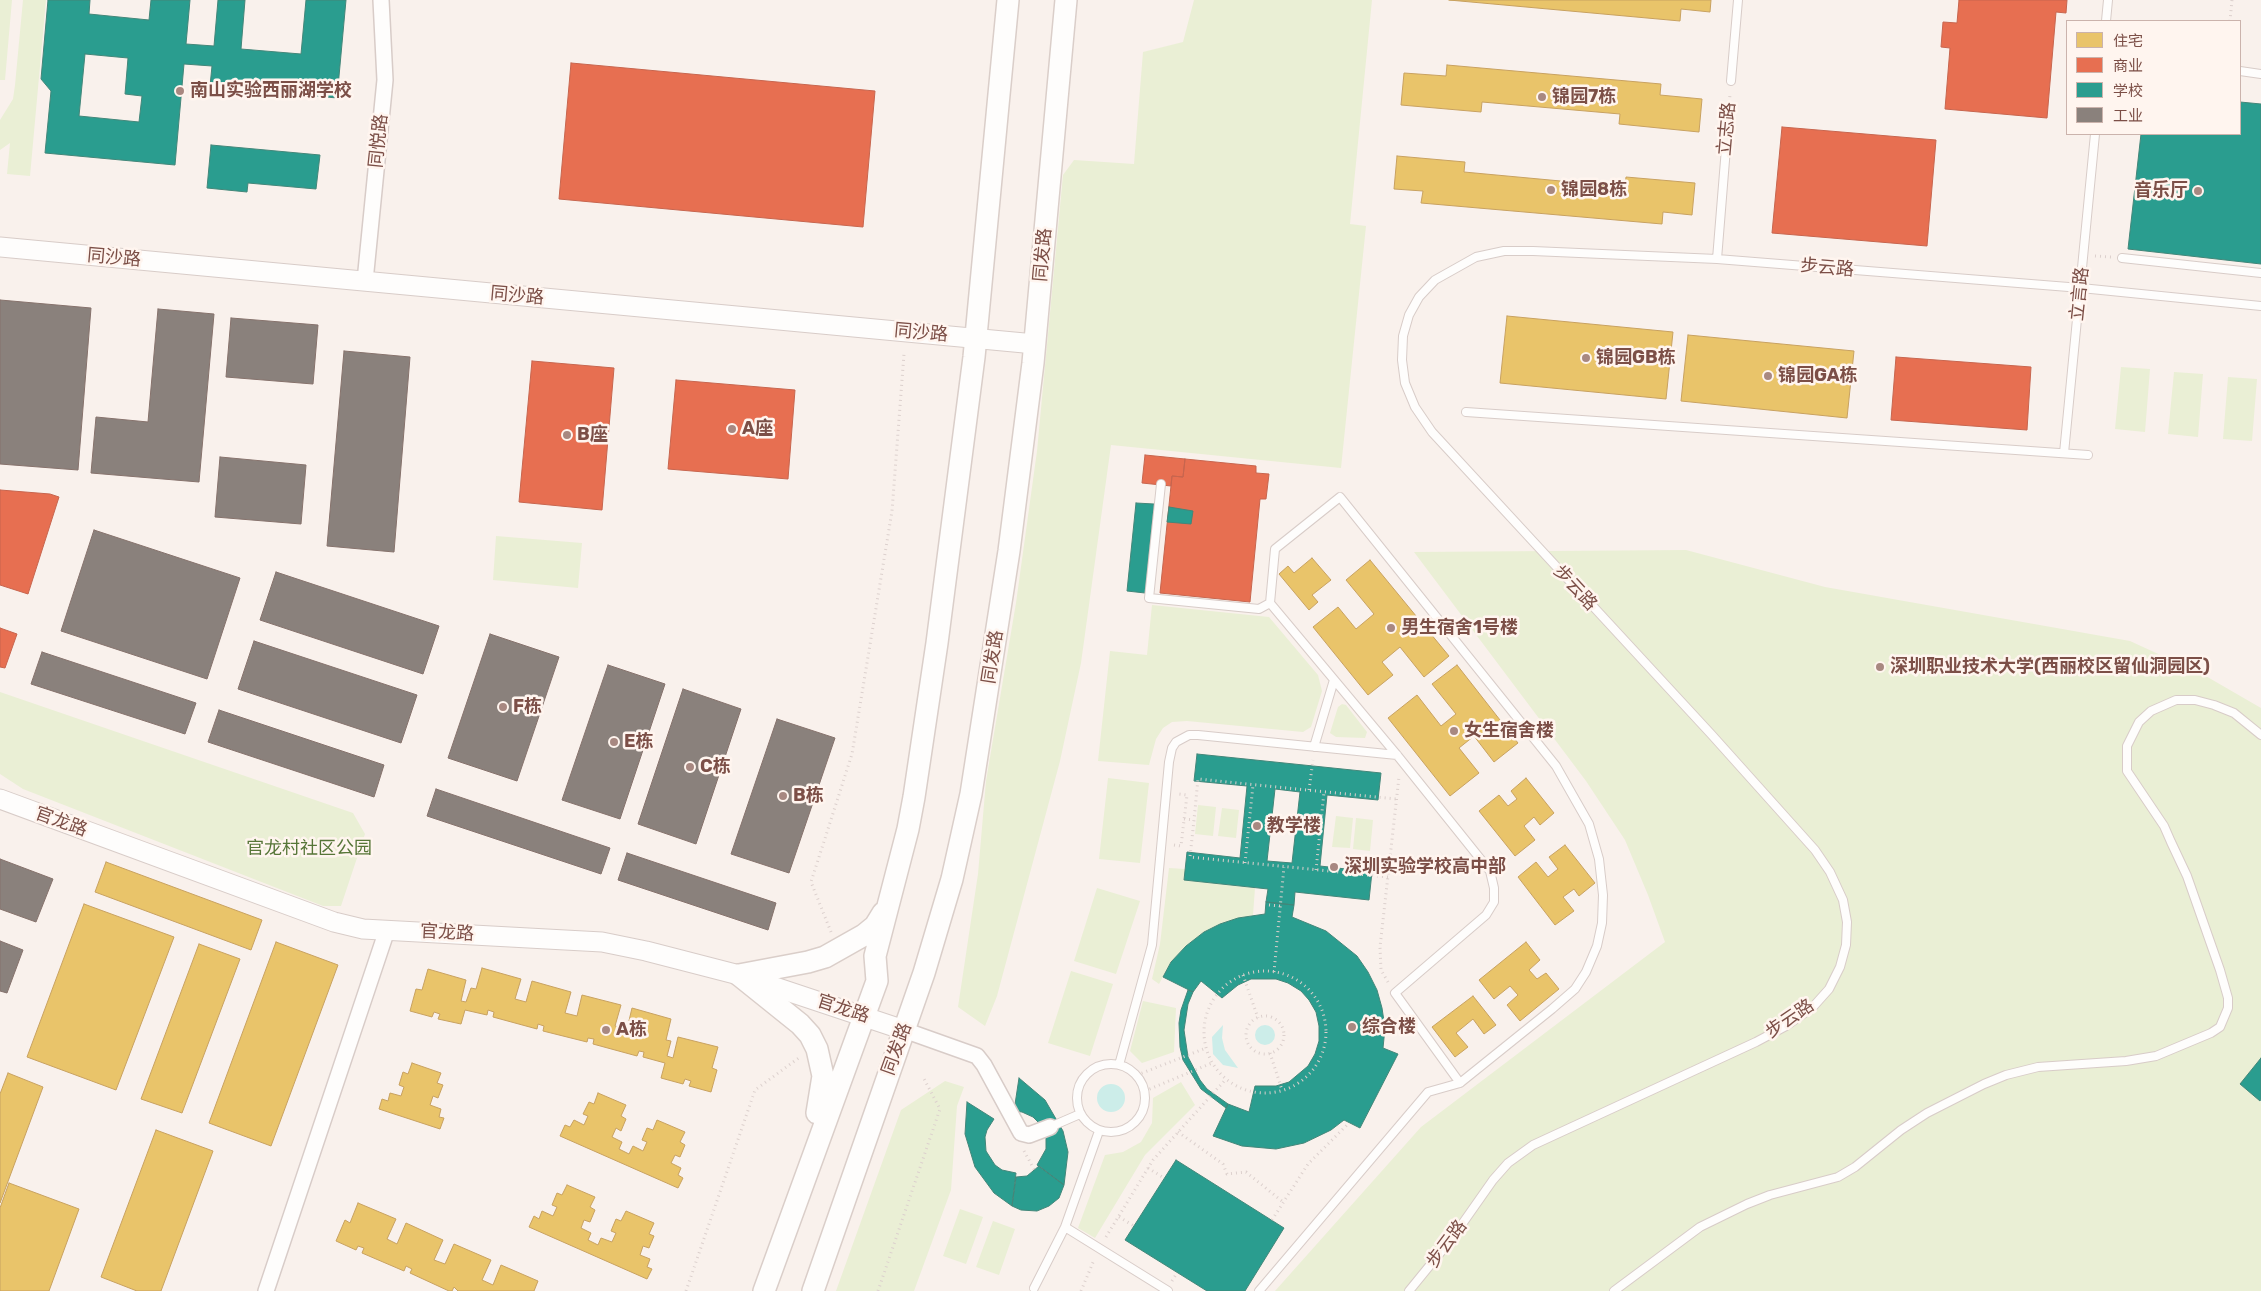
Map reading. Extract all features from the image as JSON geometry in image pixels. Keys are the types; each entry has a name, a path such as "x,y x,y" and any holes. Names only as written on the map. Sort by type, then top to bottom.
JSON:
{"main road":[{"path":"764,1291 877,981 875,956 908,829 927,713 976,339 1008,0"},
{"name":"同发路","path":"813,1291 924,973 944,906 971,794 1010,551 1035,344 1066,0"},
{"path":"739,975 808,962 841,950 874,926 889,902"},
{"path":"739,975 800,1024 810,1035 817,1049 823,1076 808,1166"}],"street":[{"name":"同悦路","path":"365,281 385,80 382,0"},
{"name":"同沙路","path":"0,247 1035,344"},
{"name":"官龙路","path":"0,799 334,922 363,929 602,942 646,951 739,975 904,1030"},
{"path":"266,1291 387,930"},
{"path":"904,1030 977,1056 984,1065 1021,1133 1029,1136 1050,1127"}],"lane":[{"name":"立志路","path":"1731,81 1738,0"},
{"path":"2106,20 2108,0"},
{"path":"2241,71 2261,74"},
{"name":"立言路","path":"2064,453 2095,135"},
{"name":"立志路","path":"1717,259 1726,148"},
{"name":"步云路","path":"1409,1291 1448,1244 1493,1180 1508,1164 1533,1145 1786,1026 1812,1008 1829,989 1840,967 1846,945 1848,922 1843,900 1830,872 1815,850 1432,432 1416,407 1405,383 1402,360 1403,336 1409,315 1419,297 1435,280 1476,257 1504,251 1533,251 1717,259 2080,288 2261,306"},
{"path":"2122,258 2261,274"},
{"path":"1466,412 2088,455"},
{"path":"1161,484 1149,598 1258,609 1270,603"},
{"path":"1259,1291 1428,1092 1460,1083 1575,989 1586,972 1597,946 1602,923 1603,895 1599,859 1589,824 1556,766 1340,497 1275,549 1270,603 1399,757 1490,871 1494,888 1494,902 1486,915 1395,993 1460,1083"},
{"path":"1314,747 1334,680"},
{"path":"1614,1291 1700,1227 1770,1195 1838,1176 1855,1168 1901,1130 1927,1113 1984,1084 2006,1075 2038,1067 2126,1061 2156,1056 2211,1033 2220,1027 2228,1008 2228,998 2220,970 2187,876 2164,826 2127,771 2127,746 2139,722 2151,711 2176,700 2195,700 2234,713 2261,735"},
{"path":"1119,1065 1152,946 1169,762 1172,748 1182,738 1198,735 1399,757"},
{"path":"1108,1064 1119,1065 1137,1075 1145,1091 1146,1101 1143,1112 1138,1120 1120,1132 1099,1131 1091,1127 1080,1114 1076,1103 1076,1092 1080,1081 1087,1072 1097,1066 1108,1064"},
{"path":"1050,1127 1080,1114"},
{"path":"1034,1288 1065,1227 1099,1131"},
{"path":"1065,1227 1168,1291"}],"path":[{"path":"2230,20 2232,0"},
{"name":"立志路","path":"1726,148 1731,81"},
{"path":"2084,254 2122,258"},
{"path":"831,933 811,882 852,754 892,511 904,354"},
{"path":"1309,790 1314,747"},
{"path":"1395,993 1381,970 1379,962 1399,757"},
{"path":"1388,877 1190,858 1198,779 1396,799"},
{"path":"1244,863 1252,785"},
{"path":"1316,870 1324,792"},
{"path":"1181,846 1187,795"},
{"path":"1184,819 1194,820"},
{"path":"1274,972 1284,867"},
{"path":"1269,905 1280,906"},
{"path":"1262,971 1274,972 1288,975 1312,993 1320,1006 1325,1020 1326,1035 1323,1050 1317,1064 1302,1080 1282,1090 1270,1093 1247,1090 1226,1079 1212,1063 1206,1048 1203,1030 1207,1013 1214,997 1227,984 1242,975 1262,971"},
{"path":"1242,975 1258,1018"},
{"path":"1268,1016 1273,1018 1282,1027 1284,1034 1280,1046 1270,1053 1258,1053 1248,1045 1246,1039 1247,1027 1258,1018 1268,1016"},
{"path":"1137,1075 1206,1048"},
{"path":"1270,1053 1282,1090"},
{"path":"686,1291 755,1090 803,1055"},
{"path":"1145,1091 1212,1063"},
{"path":"878,1291 940,1109 923,1077"},
{"path":"1081,1291 1099,1248 1148,1168 1226,1079"},
{"path":"1272,1220 1308,1164 1349,1123"},
{"path":"1178,1132 1223,1164 1227,1174 1246,1172 1283,1202"},
{"path":"1148,1168 1164,1178"},
{"path":"1119,1216 1134,1226"}],"green space":[{"path":"0,0 12,0 5,80 0,80"},
{"path":"23,0 46,0 30,176 7,174 10,143 0,150 0,120 13,99"},
{"path":"1194,0 1372,0 1350,224 1366,226 1341,468 1111,445 1081,663 1060,761 997,996 985,1026 958,1007 978,874 986,781 1016,603 1037,451 1063,175 1074,160 1134,164 1143,52 1183,42"},
{"path":"2121,367 2150,369 2145,432 2115,429"},
{"path":"2174,372 2203,374 2198,437 2168,434"},
{"path":"2228,377 2257,379 2252,441 2223,439"},
{"path":"496,536 582,543 578,588 493,580"},
{"path":"1686,550 1825,587 2130,641 2204,675 2261,708 2261,1291 1275,1291 1421,1127 1665,942 1625,840 1586,781 1414,552"},
{"path":"1152,605 1269,617 1318,675 1322,691 1311,727 1303,732 1187,721 1172,722 1163,728 1156,739 1149,765 1098,761 1110,651 1147,655"},
{"name":"官龙村社区公园","path":"0,692 353,813 365,834 341,906 323,906 23,789 0,774"},
{"path":"1342,704 1346,705 1367,732 1365,738 1336,737 1330,733 1338,707"},
{"path":"1108,778 1149,783 1140,863 1099,859"},
{"path":"1198,805 1216,807 1213,836 1195,834"},
{"path":"1222,808 1239,810 1236,838 1218,836"},
{"path":"1336,816 1353,818 1350,848 1332,847"},
{"path":"1356,818 1373,820 1370,851 1353,849"},
{"path":"1169,868 1185,869 1185,880 1255,888 1253,915 1220,924 1204,932 1186,946 1171,962 1159,984 1152,979 1160,944"},
{"path":"1097,888 1140,901 1116,974 1074,961"},
{"path":"1071,971 1113,984 1090,1056 1048,1043"},
{"path":"1143,1001 1176,1008 1174,1052 1142,1063 1130,1051"},
{"path":"945,1081 964,1087 957,1106 951,1190 914,1291 836,1291 901,1110"},
{"path":"1181,1082 1195,1105 1145,1155 1095,1238 1078,1228 1105,1155 1123,1152 1141,1142 1152,1123 1153,1098"},
{"path":"960,1209 983,1217 966,1264 943,1256"},
{"path":"993,1221 1015,1229 999,1275 976,1267"}],"water":[{"path":"1223,1025 1222,1038 1225,1050 1238,1068 1223,1065 1213,1054 1212,1037"},
{"path":"1261,1025 1269,1025 1275,1031 1275,1039 1269,1045 1261,1045 1255,1039 1255,1031"},
{"path":"1111,1084 1121,1088 1125,1098 1121,1108 1111,1112 1101,1108 1097,1098 1101,1088"}],"building: 住宅":[{"path":"1449,0 1711,0 1710,12 1681,9 1680,21"},
{"name":"锦园7栋","path":"1447,65 1661,84 1660,95 1702,99 1699,132 1619,124 1620,114 1482,102 1481,112 1401,105 1404,73 1446,76"},
{"name":"锦园8栋","path":"1397,156 1465,162 1464,172 1625,187 1626,177 1695,183 1692,215 1663,212 1662,224 1421,203 1423,191 1394,189"},
{"name":"锦园GB栋","path":"1507,316 1673,332 1666,399 1500,383"},
{"name":"锦园GA栋","path":"1688,335 1854,351 1847,418 1681,401"},
{"path":"1312,558 1331,580 1312,595 1318,602 1309,610 1279,574 1288,566 1294,573"},
{"name":"男生宿舍1号楼","path":"1370,560 1449,656 1424,677 1400,647 1382,662 1393,675 1368,695 1313,627 1338,607 1356,629 1374,614 1346,580"},
{"name":"女生宿舍楼","path":"1457,665 1518,743 1494,762 1474,736 1459,748 1479,773 1450,796 1388,718 1417,695 1441,726 1456,714 1432,684"},
{"path":"1526,778 1554,813 1540,825 1534,817 1524,826 1535,840 1515,856 1479,811 1499,795 1508,806 1517,799 1511,791"},
{"path":"1565,845 1595,883 1579,896 1574,889 1563,897 1574,911 1555,925 1518,877 1536,862 1548,877 1558,869 1549,857"},
{"path":"106,862 262,920 251,950 95,892"},
{"path":"84,904 174,937 116,1090 27,1057"},
{"path":"276,942 338,965 271,1146 209,1123"},
{"path":"1526,942 1540,960 1529,970 1537,979 1546,973 1559,989 1520,1021 1507,1005 1518,995 1510,986 1494,999 1479,980"},
{"path":"199,944 240,959 182,1113 141,1099"},
{"name":"A栋","path":"482,968 521,979 515,999 526,1002 532,981 571,992 565,1013 577,1016 582,995 621,1005 615,1026 627,1029 632,1008 671,1019 666,1040 671,1041 667,1056 673,1058 678,1037 718,1047 712,1068 717,1070 711,1092 689,1086 691,1081 685,1079 683,1084 661,1078 665,1063 643,1057 644,1052 639,1051 637,1056 593,1044 594,1039 588,1038 587,1042 543,1031 544,1026 538,1024 537,1029 493,1017 494,1012 488,1010 487,1015 465,1010 461,1024 438,1019 440,1014 434,1012 432,1017 410,1011 416,989 422,990 428,969 466,980 461,1001 466,1002 471,988 476,989"},
{"path":"1473,996 1496,1025 1484,1034 1473,1019 1456,1033 1468,1047 1455,1057 1432,1027"},
{"path":"412,1063 441,1073 437,1083 443,1085 438,1098 433,1096 430,1105 441,1109 439,1117 444,1118 440,1129 379,1109 382,1099 388,1101 390,1093 401,1096 404,1087 399,1085 403,1072 408,1074"},
{"path":"8,1073 43,1087 0,1203 0,1094"},
{"path":"598,1093 626,1105 621,1116 626,1119 621,1131 616,1128 612,1137 622,1142 619,1149 629,1154 633,1146 643,1151 647,1142 642,1140 647,1128 653,1130 657,1120 685,1132 680,1142 685,1145 680,1157 675,1155 671,1163 681,1168 678,1175 683,1178 678,1188 560,1136 565,1125 570,1127 574,1120 584,1125 588,1116 583,1114 589,1102 594,1104"},
{"path":"156,1130 213,1151 161,1291 137,1291 101,1277"},
{"path":"9,1183 79,1209 49,1291 0,1291 0,1208"},
{"path":"567,1185 595,1197 590,1207 595,1210 590,1222 584,1220 581,1228 591,1233 588,1240 598,1245 601,1238 612,1242 616,1233 611,1231 616,1219 621,1221 626,1211 654,1223 649,1234 654,1236 649,1248 643,1246 640,1255 650,1259 647,1267 652,1269 647,1279 529,1227 534,1216 539,1219 542,1211 553,1216 557,1207 552,1205 557,1193 562,1195"},
{"path":"358,1203 396,1219 387,1239 397,1244 406,1223 443,1240 434,1260 445,1264 454,1244 491,1260 482,1280 493,1285 501,1265 538,1281 534,1291 458,1291 454,1287 452,1291 449,1291 410,1273 412,1269 406,1266 404,1271 362,1253 364,1248 358,1246 356,1250 336,1241 345,1220 350,1223"}],"building: 商业":[{"path":"1959,0 2067,0 2066,13 2056,12 2047,118 1945,109 1950,48 1941,47 1943,22 1957,23"},
{"path":"571,63 875,91 863,227 559,199"},
{"path":"1782,127 1936,140 1927,246 1772,233"},
{"path":"1896,357 2031,367 2027,430 1891,420"},
{"name":"B座","path":"532,361 614,368 602,510 519,502"},
{"name":"A座","path":"676,380 795,390 788,479 668,469"},
{"path":"1145,455 1185,459 1183,477 1172,476 1171,486 1142,483"},
{"path":"1185,459 1256,466 1256,473 1269,474 1266,499 1260,499 1250,602 1160,593 1172,476 1183,477"},
{"path":"0,490 50,494 59,497 28,594 0,585"},
{"path":"0,628 17,634 5,668 0,667"}],"building: 学校":[{"path":"48,0 90,0 89,14 149,20 151,0 190,0 186,44 214,46 218,0 245,0 241,49 301,54 306,0 346,0 337,98 210,86 212,66 184,64 175,165 45,153 51,91 41,79","holes":["85,54 128,58 125,94 142,96 139,122 79,116"]},
{"name":"音乐厅","path":"2241,102 2261,104 2261,264 2128,249 2141,135 2241,135"},
{"path":"211,145 320,155 316,189 248,183 247,192 207,188"},
{"path":"1136,503 1154,504 1145,593 1127,591"},
{"path":"1169,507 1193,511 1191,524 1167,522"},
{"name":"教学楼","path":"1197,754 1381,773 1378,800 1327,795 1320,866 1372,872 1369,900 1295,892 1294,905 1266,902 1268,889 1184,880 1187,852 1240,858 1247,786 1194,781","holes":["1275,789 1300,792 1292,863 1267,861"]},
{"name":"综合楼","path":"1266,902 1294,905 1292,917 1326,931 1357,956 1377,990 1385,1028 1383,1048 1398,1054 1360,1128 1344,1120 1331,1130 1304,1143 1276,1149 1242,1146 1213,1136 1228,1104 1249,1112 1255,1086 1276,1086 1289,1082 1308,1066 1315,1054 1319,1041 1319,1026 1316,1012 1309,1000 1301,991 1288,983 1276,979 1251,979 1238,985 1222,998 1201,981 1193,992 1163,977 1171,962 1186,946 1204,932 1238,918 1265,914"},
{"path":"1188,990 1193,992 1188,1004 1184,1030 1188,1057 1200,1080 1207,1089 1228,1104 1226,1108 1201,1089 1183,1060 1180,1047 1179,1023"},
{"path":"2261,1058 2261,1099 2260,1101 2240,1084"},
{"path":"1019,1078 1045,1100 1063,1131 1068,1152 1064,1185 1037,1165 1046,1149 1046,1137 1042,1126 1033,1117 1014,1111"},
{"path":"967,1102 994,1119 985,1137 986,1151 995,1165 1002,1170 1016,1173 1012,1206 994,1193 975,1167 965,1134"},
{"path":"1176,1160 1284,1228 1245,1291 1207,1291 1125,1240"},
{"path":"1039,1166 1064,1185 1059,1198 1049,1206 1037,1211 1021,1210 1012,1206 1016,1177 1027,1176"}],"building: 工业":[{"path":"0,300 91,308 78,470 0,464"},
{"path":"158,309 214,314 199,482 91,473 96,417 148,422"},
{"path":"231,318 318,325 313,384 226,377"},
{"path":"344,351 410,357 394,552 327,546"},
{"path":"220,457 306,465 301,524 215,517"},
{"path":"94,530 240,578 207,679 61,631"},
{"path":"276,572 439,626 423,674 260,620"},
{"name":"F栋","path":"490,634 559,657 517,781 448,758"},
{"path":"254,641 417,695 401,743 238,689"},
{"path":"42,652 196,703 185,734 31,684"},
{"name":"E栋","path":"608,665 665,684 620,819 562,800"},
{"name":"C栋","path":"683,689 741,709 696,844 638,824"},
{"path":"219,710 384,765 374,797 208,742"},
{"name":"B栋","path":"777,719 835,738 789,873 731,854"},
{"path":"436,789 610,848 601,874 427,816"},
{"path":"627,853 776,903 768,930 618,880"},
{"path":"0,859 53,879 36,922 0,909"},
{"path":"0,941 23,950 7,993 0,991"}],"place":[{"name":"南山实验西丽湖学校","path":"180,91"},
{"name":"锦园7栋","path":"1542,97"},
{"name":"锦园8栋","path":"1551,190"},
{"name":"音乐厅","path":"2198,191"},
{"name":"锦园GB栋","path":"1586,358"},
{"name":"锦园GA栋","path":"1768,376"},
{"name":"A座","path":"732,429"},
{"name":"B座","path":"567,435"},
{"name":"男生宿舍1号楼","path":"1391,628"},
{"name":"深圳职业技术大学(西丽校区留仙洞园区)","path":"1880,667"},
{"name":"F栋","path":"503,707"},
{"name":"女生宿舍楼","path":"1454,731"},
{"name":"E栋","path":"614,742"},
{"name":"C栋","path":"690,767"},
{"name":"B栋","path":"783,796"},
{"name":"教学楼","path":"1257,826"},
{"name":"深圳实验学校高中部","path":"1334,867"},
{"name":"综合楼","path":"1352,1027"},
{"name":"A栋","path":"606,1030"}]}
